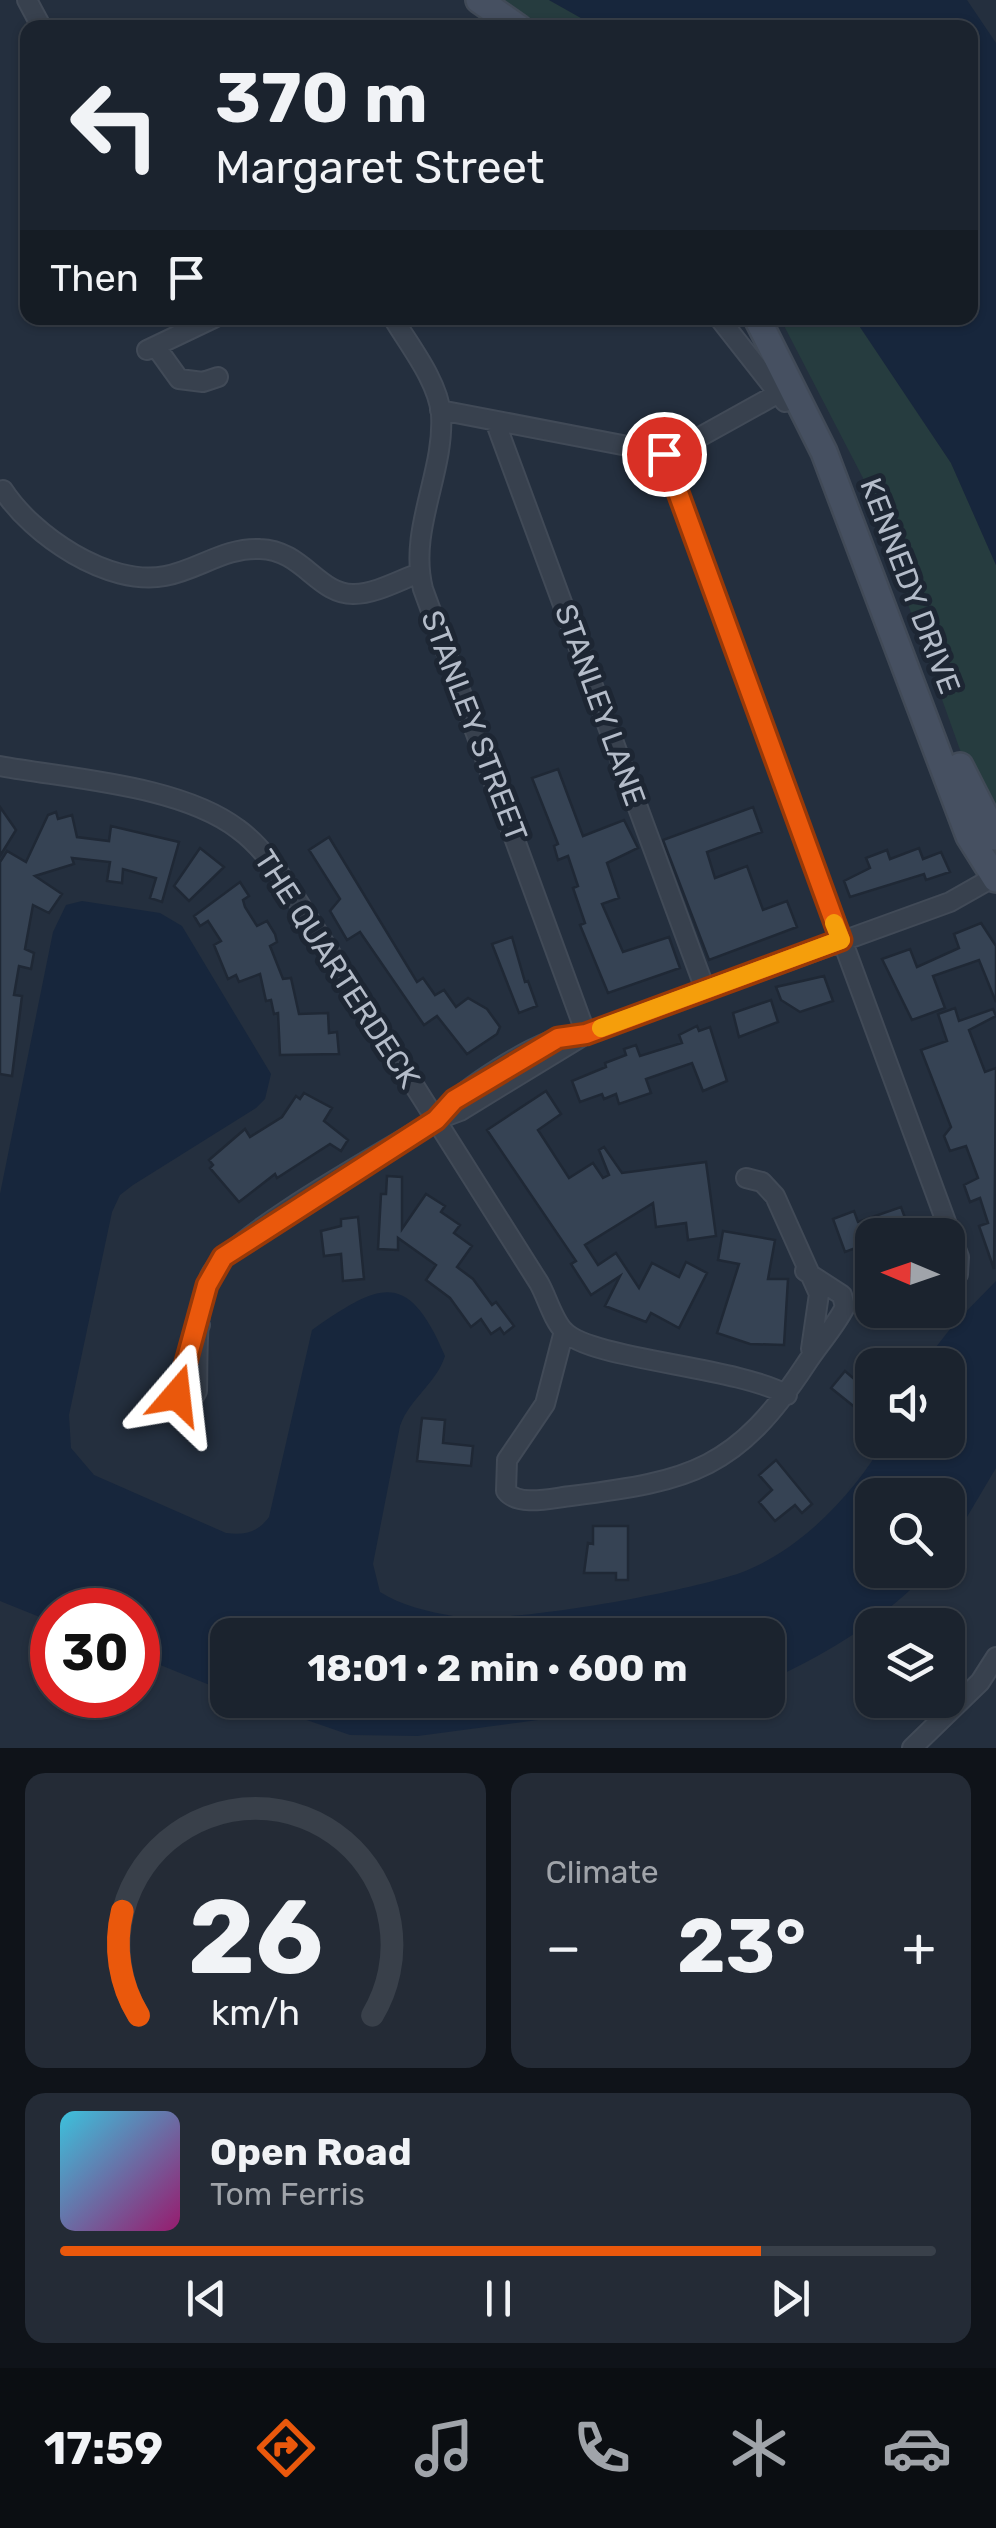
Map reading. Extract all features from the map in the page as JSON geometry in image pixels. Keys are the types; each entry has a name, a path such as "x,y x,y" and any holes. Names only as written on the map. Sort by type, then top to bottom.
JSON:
{"street":[{"path":"480,0 509,20"},
{"path":"200,325 152,348 179,379 203,382 218,377"},
{"path":"397,325 440,410 664,454 680,452 777,394"},
{"path":"724,325 810,430 830,468"},
{"name":"KENNEDY DRIVE","path":"759,325 830,468 970,836 994,878"},
{"name":"KENNEDY DRIVE","path":"771,325 845,462 898,624 960,766 996,837"},
{"name":"STANLEY STREET","path":"440,410 419,541 420,573 586,1034"},
{"name":"STANLEY LANE","path":"495,421 704,990"},
{"path":"664,454 944,1218"},
{"path":"3,490 36,526 80,555 138,576 169,576 226,553 260,548 291,555 328,586 346,594 363,594 420,573"},
{"name":"THE QUARTERDECK","path":"0,766 165,797 204,809 239,829 282,876 540,1282 564,1331"},
{"path":"200,1325 210,1275 223,1257 436,1120 460,1110 586,1034 950,902 994,878 960,766"},
{"path":"746,1178 762,1182 776,1198 820,1306 803,1368"},
{"path":"787,1395 750,1377 606,1349 564,1331 545,1404 508,1460 506,1491 514,1498 575,1496 686,1475 746,1441 787,1395 846,1304 840,1294 806,1270"},
{"path":"912,1748 980,1682 996,1657"}],"green space":[{"path":"493,0 549,0 585,20 523,20"},
{"path":"784,325 859,325 951,463 996,565 996,824 964,761 863,478"}],"water":[{"path":"549,0 967,0 996,43 996,565 951,463 859,325 978,325 978,20 585,20"},
{"path":"82,901 160,913 182,926 271,1074 265,1099 256,1108 120,1195 112,1212 69,1415 71,1448 94,1475 226,1533 255,1530 269,1517 312,1330 374,1294 390,1292 404,1297 418,1308 445,1356 400,1426 373,1564 380,1592 396,1601 453,1616 479,1618 210,1618 210,1685 160,1665 160,1588 30,1588 30,1613 0,1601 0,1194 53,932 66,905"},
{"path":"996,1281 996,1468 965,1520 965,1478 859,1478 873,1458 965,1458 965,1348 935,1348 951,1328 965,1328 965,1313"},
{"path":"855,1484 855,1588 911,1588 889,1608 855,1608 855,1633 785,1672 785,1618 479,1618 596,1605 740,1573 784,1551"},
{"path":"301,1718 553,1718 418,1736 350,1735"}],"building":[{"path":"558,769 583,836 624,820 638,848 607,863 619,898 602,904 623,952 669,937 680,968 608,993 580,925 585,923 573,888 578,886 568,856 558,860 554,846 558,844 532,778"},
{"path":"0,807 16,830 0,856"},
{"path":"753,807 762,832 707,852 715,878 747,866 763,910 787,901 797,927 709,960 663,840"},
{"path":"56,812 58,819 72,815 77,837 109,841 111,826 179,842 162,902 150,898 156,878 123,869 122,883 107,881 110,862 72,858 74,864 35,876 62,894 49,913 33,905 25,949 34,953 31,969 19,966 14,995 22,996 12,1076 0,1074 0,862 7,851 26,862 48,815"},
{"path":"329,837 417,982 423,978 435,995 444,990 456,1007 468,998 487,1009 500,1027 497,1034 467,1054 437,1016 424,1025 360,932 347,940 330,911 340,899 309,850"},
{"path":"200,848 224,867 189,901 174,886"},
{"path":"919,848 923,859 941,852 950,872 926,880 924,874 850,897 844,881 870,868 866,858 887,850 890,859"},
{"path":"240,882 249,896 243,900 245,907 257,926 267,921 275,934 277,942 270,946 283,979 291,978 299,1014 328,1013 329,1033 337,1032 339,1054 280,1055 278,1013 274,1014 271,1000 266,1001 260,974 239,982 236,975 228,979 214,945 221,941 208,921 200,926 194,916"},
{"path":"981,923 996,946 996,1002 979,960 933,976 945,1008 912,1020 882,959 910,949 917,967 959,948 954,934"},
{"path":"512,937 525,982 528,981 537,1006 519,1013 492,944"},
{"path":"824,976 833,1001 800,1012 781,1000 776,987"},
{"path":"771,1000 778,1022 739,1037 733,1013"},
{"path":"955,1008 959,1021 993,1009 996,1016 969,1030 985,1072 996,1068 994,1269 979,1226 988,1223 980,1198 970,1202 964,1185 978,1178 966,1146 950,1151 944,1136 951,1127 921,1050 947,1041 938,1014"},
{"path":"697,1026 699,1031 710,1027 727,1081 703,1091 692,1063 646,1079 651,1093 619,1104 616,1094 604,1099 602,1094 580,1102 572,1081 626,1055 624,1049 636,1045 640,1056 682,1043 679,1035"},
{"path":"546,1091 561,1114 538,1130 569,1178 593,1163 603,1178 609,1175 599,1150 604,1147 622,1173 706,1162 716,1236 688,1240 686,1223 656,1227 653,1203 585,1245 598,1265 616,1253 639,1288 652,1263 679,1277 686,1262 707,1273 679,1328 651,1313 646,1322 605,1306 620,1276 591,1295 571,1264 576,1261 487,1130"},
{"path":"304,1093 332,1108 324,1121 348,1140 341,1151 330,1144 277,1178 275,1174 239,1202 210,1168 213,1165 209,1160 245,1129 250,1137 282,1117 296,1096 300,1099"},
{"path":"387,1176 402,1177 402,1229 426,1194 445,1206 441,1212 460,1225 454,1233 472,1246 457,1267 473,1279 492,1305 496,1302 514,1326 504,1334 500,1328 491,1334 481,1319 471,1327 450,1298 426,1280 436,1265 398,1238 398,1250 378,1249 381,1194 386,1194"},
{"path":"901,1207 905,1218 869,1218"},
{"path":"854,1211 855,1248 845,1252 833,1219"},
{"path":"358,1217 364,1279 343,1281 341,1254 324,1256 321,1231 341,1226 341,1219"},
{"path":"723,1231 775,1240 768,1279 788,1279 784,1345 750,1344 717,1333 739,1264 718,1260"},
{"path":"845,1371 855,1380 855,1407 831,1388"},
{"path":"422,1418 445,1420 443,1443 473,1446 471,1466 417,1461"},
{"path":"776,1460 812,1504 802,1513 795,1505 775,1521 759,1502 772,1490 759,1475"},
{"path":"593,1526 628,1526 628,1580 616,1580 616,1573 584,1573 588,1543 593,1544"}],"slow traffic":[{"path":"601,1028 841,940 834,923"}],"route":[{"path":"177,1395 176,1388 200,1325 210,1275 223,1257 238,1246 436,1120 454,1100 536,1049 841,940 664,454"}]}
